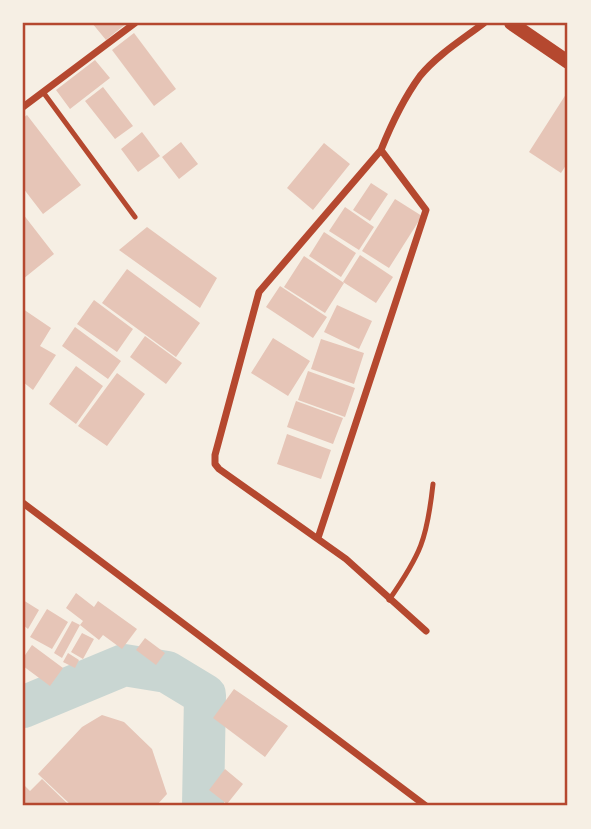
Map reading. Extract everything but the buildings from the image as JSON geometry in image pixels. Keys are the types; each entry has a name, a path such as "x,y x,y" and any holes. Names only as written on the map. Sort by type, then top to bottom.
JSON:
{"main road":[{"path":"511,23 568,62"}],"street":[{"path":"23,107 135,23"},
{"path":"426,631 346,559 219,469 215,464 215,455 259,292 381,150 420,77 433,62 484,23"},
{"path":"318,538 426,210 381,150"},
{"path":"23,503 426,806"}],"lane":[{"path":"43,93 135,217"},
{"path":"389,600 420,551 429,522 433,484"}],"waterway":[{"path":"23,707 124,665 167,672 205,695 203,806"}]}
